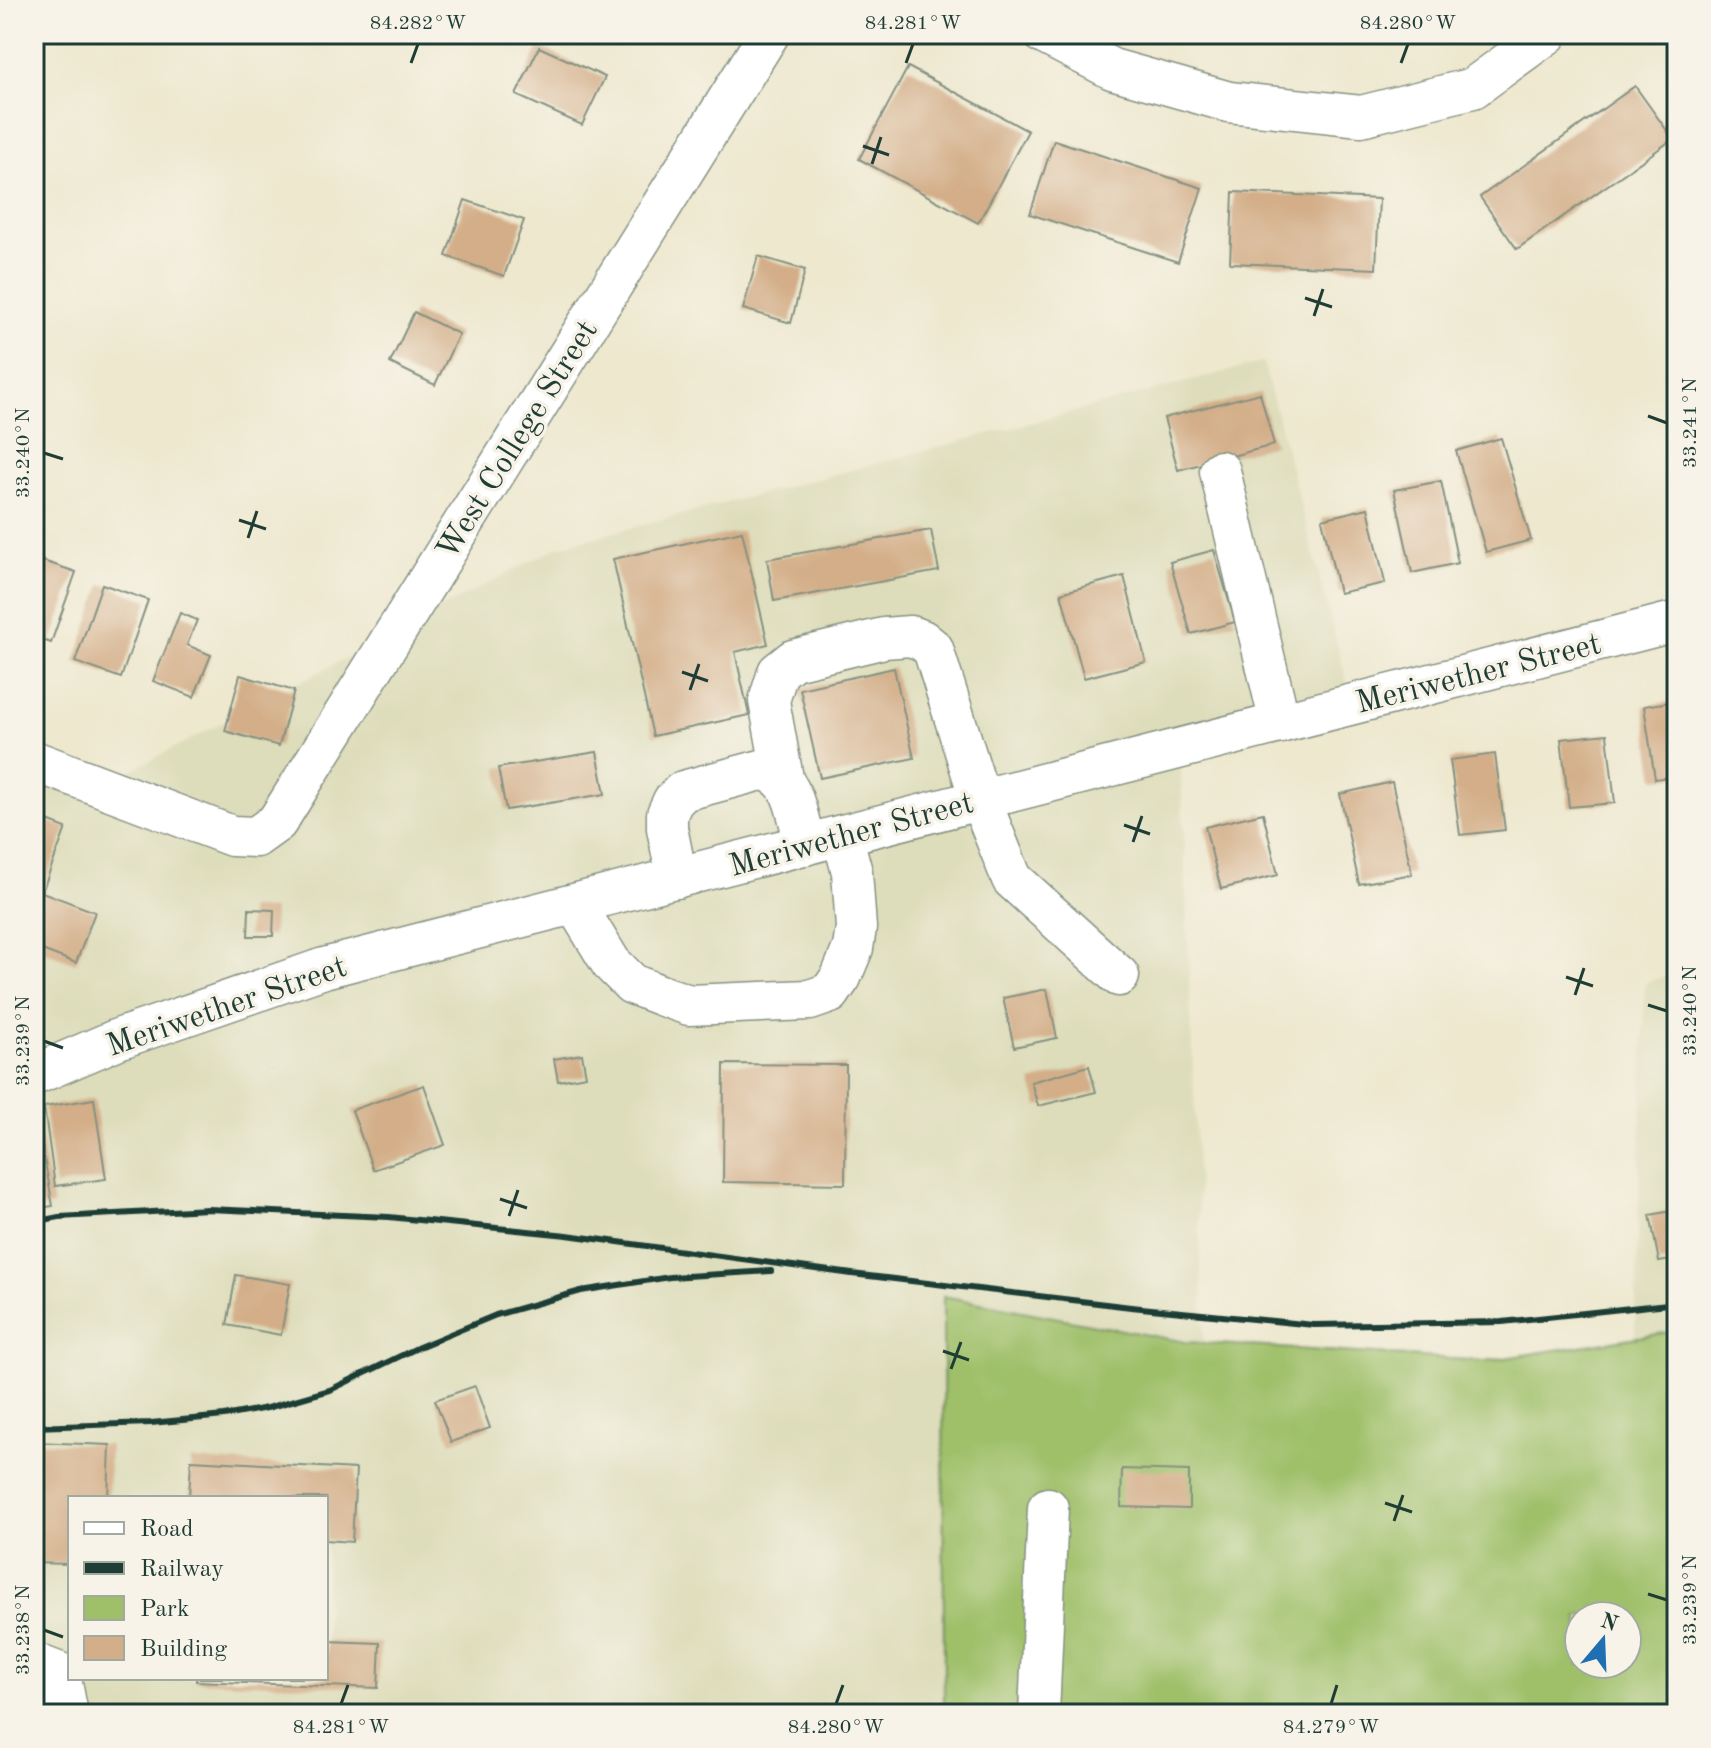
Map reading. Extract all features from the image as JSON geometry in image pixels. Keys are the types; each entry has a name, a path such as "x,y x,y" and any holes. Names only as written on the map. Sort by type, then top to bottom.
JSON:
{"street":[{"name":"West College Street","path":"34,761 232,836 256,837 277,822 769,34"},
{"path":"1044,34 1112,69 1229,102 1361,116 1473,88 1547,34"},
{"path":"1220,471 1280,723"},
{"name":"Meriwether Street","path":"34,1075 118,1039 324,968 1677,621"},
{"path":"575,904 611,963 632,984 660,995 689,1005 810,1000 830,993 841,977 853,948 856,928 852,872 824,840 783,778 769,701 770,689 778,672 793,660 884,638 910,636 922,640 933,649 980,799 1012,879 1119,976"},
{"path":"677,878 667,814 673,801 683,791 761,770 773,771 783,778"},
{"path":"1039,1714 1048,1508"},
{"path":"34,1663 60,1673 68,1714"}],"shaded area":[{"path":"1263,362 1350,693 1180,746 1204,1343 944,1296 944,1714 34,1713 34,770 90,792 558,547"},
{"path":"1677,972 1677,1331 1635,1337 1645,983"}],"green space":[{"path":"943,1296 1186,1342 1485,1361 1677,1331 1677,1714 944,1714"}],"building":[{"path":"539,47 605,77 582,125 516,95"},
{"path":"908,67 1028,131 978,223 859,159"},
{"path":"1635,86 1673,139 1517,249 1480,197"},
{"path":"1054,140 1202,188 1178,262 1030,214"},
{"path":"1233,192 1379,199 1376,269 1230,263"},
{"path":"465,200 524,220 504,276 446,256"},
{"path":"758,256 805,270 791,323 743,309"},
{"path":"414,312 459,334 435,385 390,363"},
{"path":"1260,393 1274,445 1178,470 1164,418"},
{"path":"1501,438 1531,540 1486,552 1456,451"},
{"path":"1677,448 1677,484 1676,484 1669,450"},
{"path":"1441,481 1458,563 1412,573 1394,490"},
{"path":"1368,508 1385,583 1339,593 1322,519"},
{"path":"931,530 939,571 774,601 767,559"},
{"path":"742,531 768,644 735,652 749,715 653,736 613,559"},
{"path":"1214,550 1235,622 1191,634 1170,562"},
{"path":"34,558 76,572 51,643 34,637"},
{"path":"1124,576 1146,662 1084,678 1061,593"},
{"path":"102,584 148,600 121,678 75,662"},
{"path":"180,613 197,620 187,645 211,655 194,697 153,681"},
{"path":"894,668 914,758 820,778 800,689"},
{"path":"240,675 294,691 279,746 225,731"},
{"path":"1677,701 1677,776 1655,779 1644,706"},
{"path":"1607,734 1615,803 1569,807 1561,739"},
{"path":"597,752 605,794 506,810 498,768"},
{"path":"1495,754 1505,830 1460,835 1450,760"},
{"path":"1392,782 1412,874 1359,884 1340,794"},
{"path":"1263,813 1278,875 1221,889 1205,827"},
{"path":"34,816 66,828 42,892 95,912 76,963 34,947"},
{"path":"249,909 274,910 273,936 248,936"},
{"path":"1047,989 1057,1038 1014,1047 1003,998"},
{"path":"582,1054 586,1076 558,1081 554,1059"},
{"path":"724,1064 846,1065 845,1184 723,1182"},
{"path":"1089,1066 1096,1092 1038,1106 1031,1082"},
{"path":"424,1085 445,1145 373,1170 352,1110"},
{"path":"94,1099 106,1179 55,1186 44,1107"},
{"path":"40,1136 53,1206 34,1209 34,1137"},
{"path":"1677,1210 1677,1259 1659,1262 1650,1215"},
{"path":"236,1275 290,1284 281,1335 227,1325"},
{"path":"475,1386 490,1428 451,1442 435,1400"},
{"path":"34,1442 110,1445 108,1496 68,1496 68,1564 34,1563"},
{"path":"191,1460 356,1469 352,1542 328,1540 328,1496 189,1496"},
{"path":"1122,1469 1189,1471 1189,1509 1121,1507"},
{"path":"328,1641 380,1643 378,1688 196,1681 328,1680"}],"railway":[{"path":"34,1222 59,1217 208,1209 389,1217 567,1235 852,1274 1131,1307 1314,1325 1502,1322 1677,1303"},
{"path":"34,1427 151,1423 224,1416 267,1408 330,1390 419,1347 496,1315 581,1291 670,1277 771,1271"}]}
